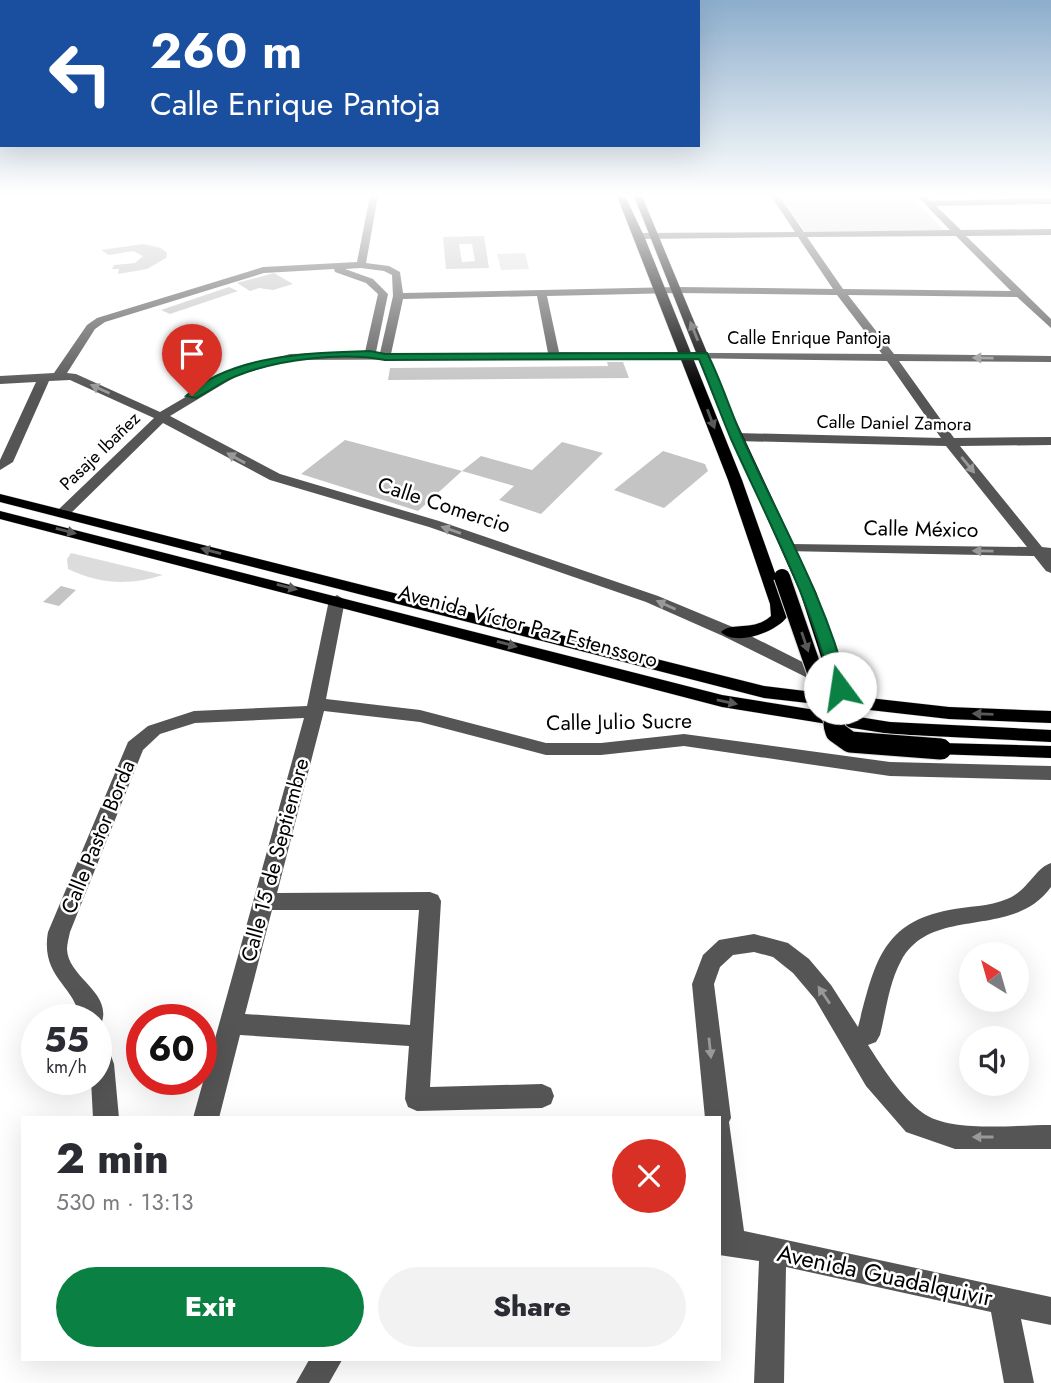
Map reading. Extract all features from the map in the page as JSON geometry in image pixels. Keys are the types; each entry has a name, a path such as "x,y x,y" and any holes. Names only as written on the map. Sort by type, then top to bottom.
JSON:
{"main road":[{"path":"649,261 735,480 778,604 779,617 770,628 755,632 729,632"},
{"path":"665,261 737,437 790,548 829,643 840,688"},
{"path":"735,480 750,493 836,732 850,742 941,749 1051,752"},
{"name":"Avenida Víctor Paz Estenssoro","path":"0,498 64,512 764,692 949,713 1051,717"},
{"name":"Avenida Víctor Paz Estenssoro","path":"0,516 337,600 722,701 890,728 1051,736"},
{"name":"Calle Comercio","path":"840,688 869,705"}],"street":[{"path":"360,265 361,261"},
{"path":"819,261 950,442 1045,552 1051,568"},
{"path":"986,261 1051,325"},
{"path":"0,466 6,462 51,377 91,327 101,320 250,272 276,268 360,265 393,271 398,277 398,296 385,357"},
{"path":"320,267 351,273 381,288 383,294 370,355"},
{"path":"398,296 661,290 1019,294"},
{"path":"541,292 554,355"},
{"name":"Calle Enrique Pantoja","path":"162,417 171,408 213,384 250,367 290,357 703,355 1051,359"},
{"name":"Calle Comercio","path":"0,380 72,376 162,417 275,477 434,524 652,598 729,632 840,688"},
{"name":"Pasaje Ibañez","path":"64,512 162,417"},
{"name":"Calle Daniel Zamora","path":"737,437 950,442 1051,441"},
{"name":"Calle México","path":"790,548 1045,552"},
{"name":"Calle 15 de Septiembre","path":"207,1116 316,708 337,600"},
{"name":"Calle Julio Sucre","path":"316,708 420,716 546,749 601,749 684,740 890,769 1051,773"},
{"name":"Calle Pastor Borda","path":"90,1004 69,978 56,951 59,932 135,747 154,730 194,717 316,708"},
{"path":"851,1039 868,1035 892,955 912,931 930,920 1006,910 1029,899 1051,871"},
{"path":"264,902 430,901 417,1099 542,1096"},
{"path":"718,1116 703,984 711,962 727,947 754,943 780,950 802,966 822,992 875,1078 915,1123 955,1137 1051,1137"},
{"path":"231,1024 420,1036"},
{"path":"104,1095 106,1116"},
{"path":"721,1162 726,1243"},
{"name":"Avenida Guadalquivir","path":"726,1243 773,1250 1051,1311"},
{"path":"769,1383 773,1250"},
{"path":"1003,1301 1018,1383"},
{"path":"312,1383 326,1361"}],"shaded area":[{"path":"499,261 527,261 529,269 501,270"},
{"path":"71,553 163,575 126,582 92,578 68,569 67,559"}],"building":[{"path":"138,261 162,261 147,269 118,274 119,269 112,269 114,265"},
{"path":"445,261 488,261 489,268 446,269"},
{"path":"274,273 293,284 273,290 259,288 250,291 237,283"},
{"path":"229,287 238,291 170,314 161,310"},
{"path":"607,362 623,362 629,378 388,380 390,368 608,366"},
{"path":"345,440 462,471 418,511 301,474"},
{"path":"562,442 603,453 541,514 499,500 514,486 462,471 481,456 532,470"},
{"path":"663,451 705,464 708,471 664,508 614,490"},
{"path":"61,586 76,590 59,606 43,602"}],"route":[{"path":"192,396 234,373 290,357 703,355 737,437 790,548 829,643 840,688"}]}
